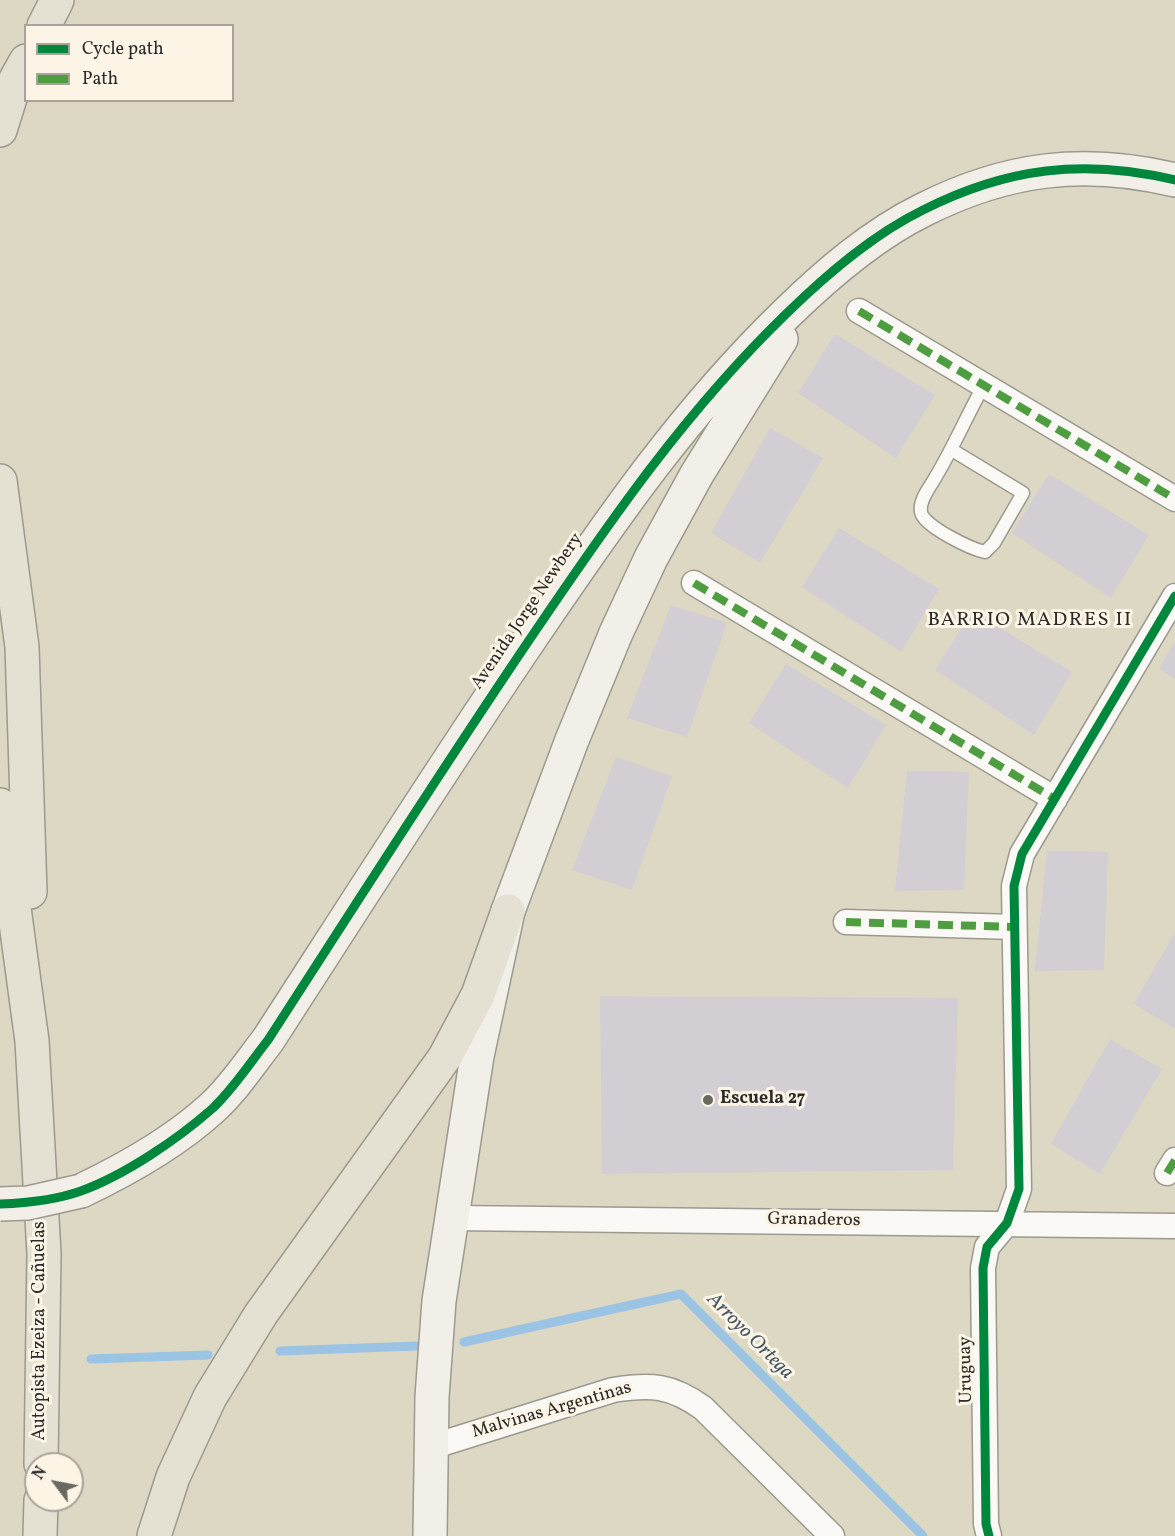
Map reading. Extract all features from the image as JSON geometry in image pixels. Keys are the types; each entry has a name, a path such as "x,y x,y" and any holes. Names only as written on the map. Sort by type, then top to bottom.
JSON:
{"highway":[{"path":"45,24 57,0"},
{"path":"0,130 16,79 24,65"},
{"path":"0,481 22,647 29,824 32,1041"},
{"name":"Autopista Ezeiza - Cañuelas","path":"0,805 32,1041 44,1254 41,1452"},
{"path":"154,1536 173,1477 210,1396 261,1314 445,1057 478,995 508,911"},
{"path":"40,1536 41,1512"}],"street":[{"name":"Avenida Jorge Newbery","path":"0,1204 28,1203 81,1191 152,1153 212,1108 235,1084 268,1040 474,721 634,486 726,374 818,283 883,234 921,211 989,182 1021,173 1106,167 1175,180"},
{"path":"430,1536 431,1447 439,1301 477,1056 508,911 603,665 651,558 741,399 818,283"},
{"path":"859,311 1175,499"},
{"path":"694,583 1055,799"},
{"name":"Uruguay","path":"987,1530 982,1268 987,1247 1006,1223 1019,1189 1014,886 1022,854 1175,596"},
{"path":"846,922 1014,927"},
{"name":"Granaderos","path":"452,1218 1175,1226"},
{"name":"Malvinas Argentinas","path":"431,1447 613,1390 643,1386 666,1388 684,1395 703,1408 832,1536"}],"lane":[{"path":"952,450 1023,493 994,543 985,552 972,549 923,519 920,510 924,496 952,450 984,386"}],"building":[{"path":"835,334 935,395 896,458 798,393"},
{"path":"770,428 823,458 760,563 711,533"},
{"path":"1049,474 1149,535 1111,598 1012,533"},
{"path":"839,528 939,589 901,652 802,587"},
{"path":"671,605 727,623 687,737 627,718"},
{"path":"972,611 1072,672 1034,735 935,670"},
{"path":"1175,641 1175,679 1159,669"},
{"path":"786,664 886,725 848,788 749,723"},
{"path":"616,757 672,776 632,890 572,870"},
{"path":"907,771 969,772 964,890 895,891"},
{"path":"1047,851 1108,852 1104,970 1035,971"},
{"path":"1175,932 1175,1029 1134,1004"},
{"path":"600,996 958,998 953,1170 602,1174"},
{"path":"1110,1039 1162,1069 1100,1174 1051,1144"}],"waterway":[{"name":"Arroyo Ortega","path":"464,1342 681,1294 923,1536"},
{"path":"280,1351 417,1346"},
{"path":"91,1359 208,1355"}],"marked path":[{"path":"859,311 1175,499"},
{"path":"694,583 1055,799"},
{"path":"846,922 1014,927"},
{"path":"1167,1173 1175,1160"}],"cycle path":[{"path":"0,1204 62,1197 115,1176 184,1132 228,1092 268,1040 466,734 622,507 715,389 786,314 833,271 886,231 923,210 985,184 1015,176 1077,169 1141,173 1175,180"},
{"path":"989,1536 986,1524 983,1268 987,1247 1007,1223 1019,1189 1014,886 1022,854 1175,596"}],"place":[{"name":"Escuela 27","path":"708,1100"}],"district":[{"name":"BARRIO MADRES II","path":"1030,621"}]}
